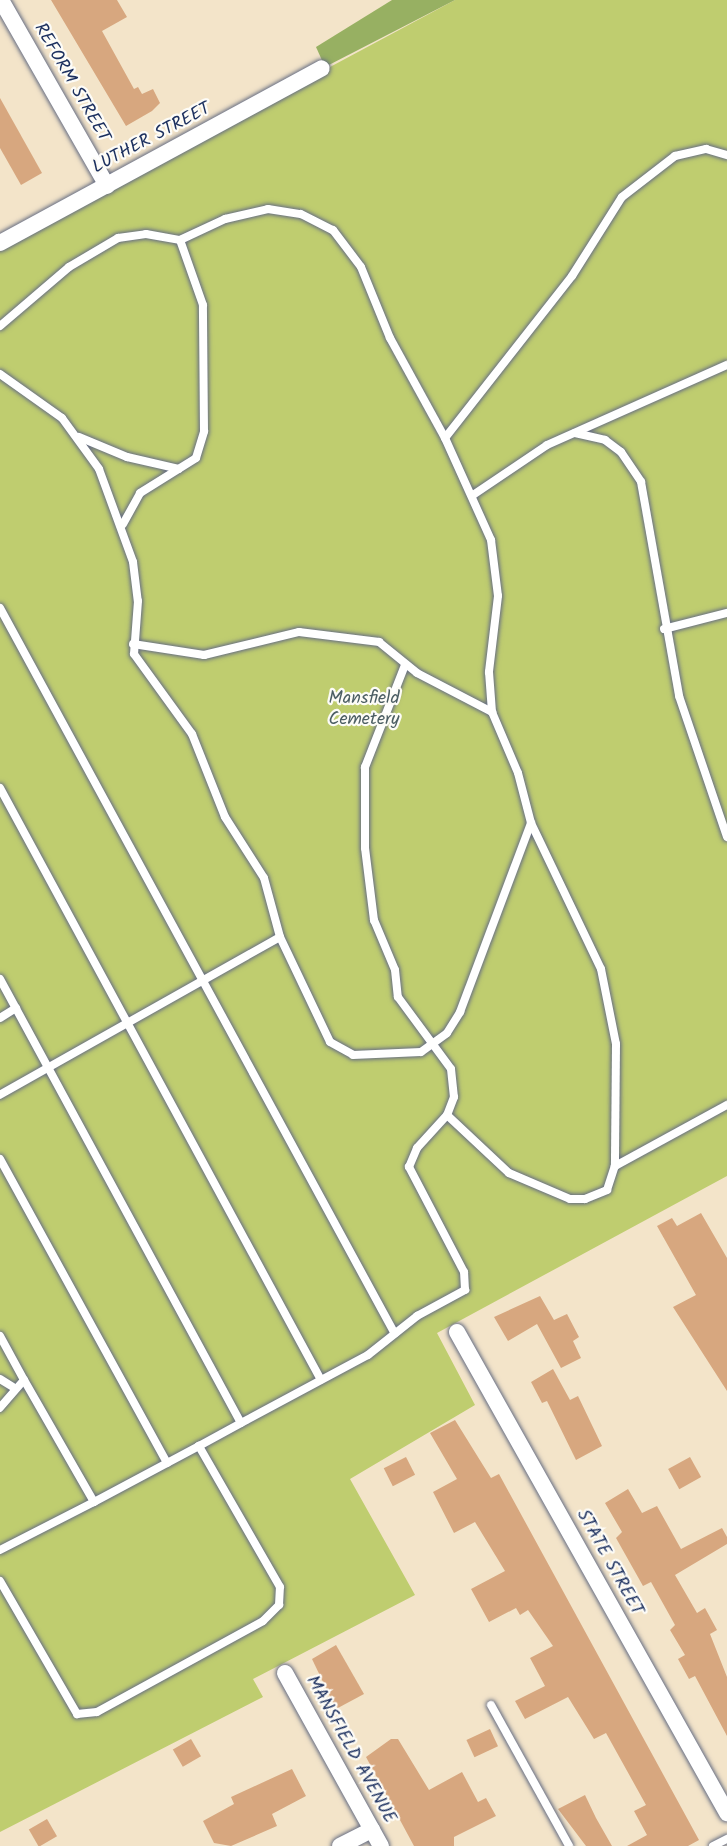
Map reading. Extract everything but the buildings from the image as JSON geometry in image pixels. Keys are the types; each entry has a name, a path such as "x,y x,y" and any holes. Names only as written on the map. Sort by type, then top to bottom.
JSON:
{"street":[{"name":"REFORM STREET","path":"1,0 107,186"},
{"name":"LUTHER STREET","path":"0,243 322,68"},
{"name":"STATE STREET","path":"457,1332 727,1814"},
{"name":"MANSFIELD AVENUE","path":"285,1673 381,1846"},
{"path":"340,1846 372,1830"}],"lane":[{"path":"445,438 572,276 622,197 675,156 726,152"},
{"path":"0,326 69,267 118,238 146,234 180,240 225,219 268,209 301,214 333,230 352,248 390,338 445,438 473,495 496,567 492,712 518,773 531,823 601,969 616,1044 615,1166 608,1190 570,1199 493,1163 447,1115"},
{"path":"123,524 140,494 196,458 204,431 203,305 180,240"},
{"path":"473,495 547,445 727,365"},
{"path":"0,374 28,391 78,436 127,457 179,469"},
{"path":"575,433 605,440 634,465 646,502 664,629 689,733 727,837"},
{"path":"78,436 123,524 137,582 133,644 139,665 192,734 225,817 264,878 280,936 330,1042 353,1055 412,1053 430,1046 447,1033 470,989 531,823"},
{"path":"0,608 395,1334"},
{"path":"664,629 727,613"},
{"path":"133,644 204,655 299,632 325,632 379,642 405,665 492,712"},
{"path":"0,1550 321,1380 395,1334 468,1283 409,1167 417,1148 447,1115 455,1083 451,1069 430,1046 398,997 395,970 374,920 365,848 365,766 405,665"},
{"path":"0,788 321,1380"},
{"path":"0,1095 280,936"},
{"path":"0,979 241,1423"},
{"path":"0,1018 16,1008"},
{"path":"615,1166 727,1105"},
{"path":"0,1159 167,1463"},
{"path":"0,1336 94,1502"},
{"path":"0,1379 13,1386"},
{"path":"0,1408 13,1386 24,1380"},
{"path":"0,1581 77,1714 97,1712 263,1621 279,1605 280,1587 199,1446"},
{"path":"491,1705 569,1846"},
{"path":"714,1846 727,1839"}],"green space":[{"path":"392,0 455,0 325,67 316,47"},
{"name":"Mansfield Cemetery","path":"455,0 727,0 727,1176 437,1333 475,1405 350,1479 415,1595 253,1679 263,1697 0,1832 0,244"}]}
